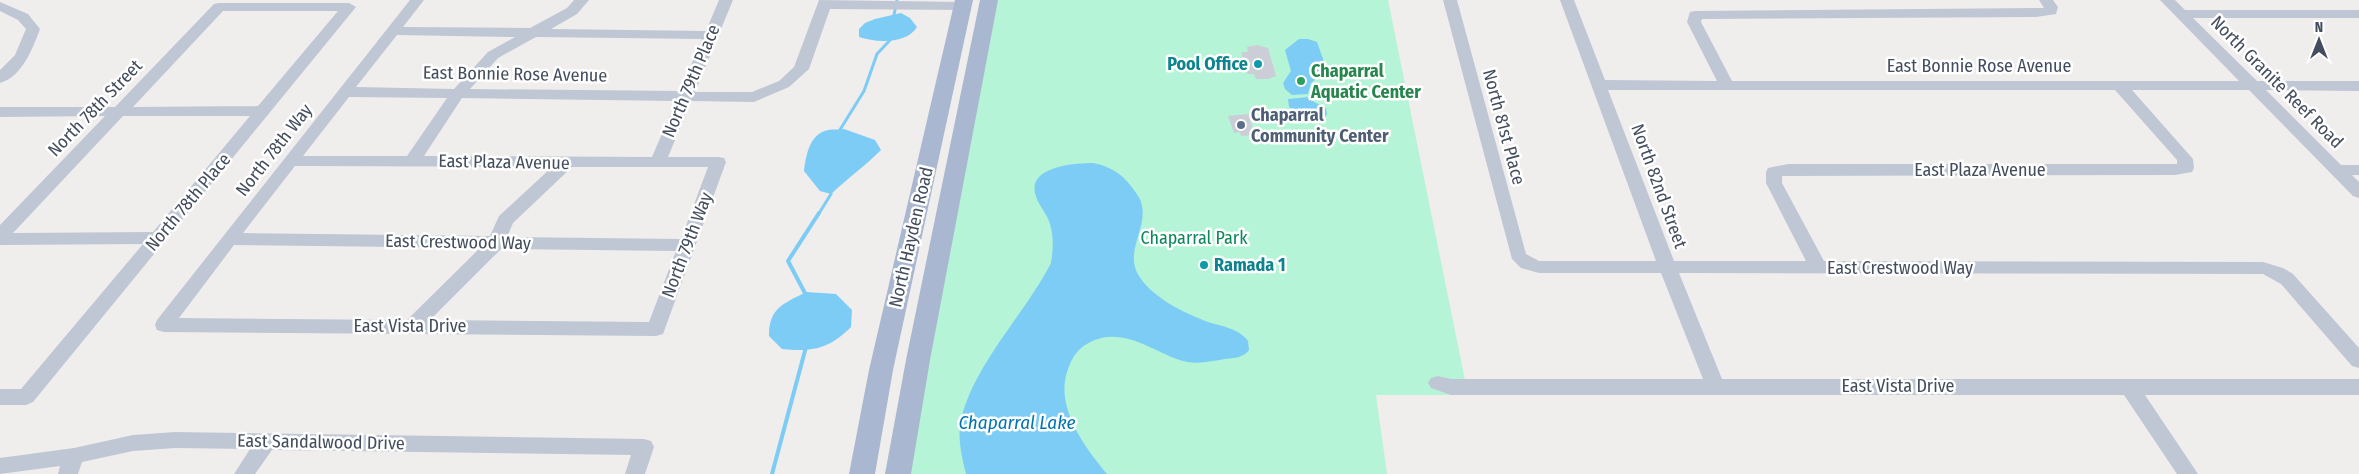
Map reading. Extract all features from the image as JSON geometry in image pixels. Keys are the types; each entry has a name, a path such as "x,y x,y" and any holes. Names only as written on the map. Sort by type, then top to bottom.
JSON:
{"main road":[{"name":"North Hayden Road","path":"898,474 918,360 990,0"},
{"name":"North Hayden Road","path":"862,474 881,370 963,2"}],"street":[{"name":"North 78th Way","path":"164,325 416,0"},
{"path":"412,161 458,93 493,54 517,40 537,32 572,11 582,0"},
{"name":"North 79th Place","path":"657,163 726,0"},
{"path":"914,0 963,2"},
{"name":"North 81st Place","path":"1450,0 1518,255 1524,262"},
{"name":"North 82nd Street","path":"1567,0 1668,268 1715,386"},
{"name":"North Granite Reef Road","path":"2167,0 2359,192"},
{"path":"684,98 754,97 784,84 802,69 825,2 963,2"},
{"path":"1727,86 1694,22 1695,15 2036,13 2049,5"},
{"path":"0,6 21,14 28,20 33,29 22,57 0,78"},
{"name":"North 78th Street","path":"0,238 219,7 349,7"},
{"name":"North 78th Place","path":"0,397 26,397 349,7"},
{"path":"2180,14 2359,14"},
{"path":"391,32 710,35"},
{"name":"East Bonnie Rose Avenue","path":"1600,86 2359,86"},
{"name":"East Plaza Avenue","path":"1819,268 1774,183 1774,172 1788,169 2175,170 2186,168 2184,159 2120,86"},
{"name":"East Bonnie Rose Avenue","path":"345,92 684,98"},
{"path":"0,112 263,111"},
{"name":"East Plaza Avenue","path":"291,161 718,162"},
{"name":"North 79th Way","path":"656,329 718,162"},
{"path":"414,326 496,243 505,220 566,163"},
{"path":"2337,170 2359,170"},
{"path":"0,238 158,238"},
{"name":"East Crestwood Way","path":"229,239 688,245"},
{"name":"East Crestwood Way","path":"1524,262 1539,267 2263,268 2277,272 2286,279 2359,362"},
{"name":"East Vista Drive","path":"164,325 656,329"},
{"name":"East Vista Drive","path":"1438,383 1451,387 2359,387"},
{"path":"2129,387 2188,474"},
{"name":"East Sandalwood Drive","path":"0,466 71,465 133,443 175,440 644,446 634,474"},
{"path":"244,474 266,442"}],"green space":[{"name":"Chaparral Park","path":"997,0 1388,0 1468,395 1376,395 1387,474 910,474 917,427"}],"water":[{"path":"901,13 910,18 917,27 906,37 882,41 859,37 859,29 865,23"},
{"path":"1299,39 1317,42 1327,70 1311,83 1308,94 1292,95 1285,89 1283,83 1291,71 1285,50"},
{"path":"1309,97 1326,108 1327,114 1324,118 1309,121 1289,107 1288,99"},
{"path":"844,129 875,140 881,150 831,194 820,191 804,171 810,146 822,132"},
{"name":"Chaparral Lake","path":"1093,163 1109,168 1119,174 1138,195 1143,215 1134,259 1135,267 1145,284 1161,298 1179,309 1208,322 1230,328 1245,337 1248,341 1249,350 1244,355 1238,357 1194,363 1183,361 1142,343 1124,338 1106,337 1092,341 1080,349 1068,369 1065,397 1068,411 1081,438 1107,474 966,474 960,440 960,427 968,399 988,359 1028,301 1051,263 1053,244 1051,229 1049,220 1036,197 1035,184 1039,177 1055,168 1066,165"},
{"path":"806,292 836,294 852,310 851,327 835,340 820,347 803,350 782,349 769,336 772,319 784,304"}],"building":[{"name":"Pool Office","path":"1257,45 1268,48 1276,76 1268,79 1256,79 1254,74 1248,74 1241,65 1242,52 1248,52 1247,47"},
{"name":"Chaparral Community Center","path":"1249,114 1254,135 1241,136 1240,132 1234,133 1228,116"}],"waterway":[{"path":"893,20 897,0"},
{"path":"838,133 864,91 877,54 891,39 892,34"},
{"path":"818,215 831,194 831,190"},
{"path":"806,295 788,261 819,213"},
{"path":"772,474 806,347"}],"place":[{"name":"Pool Office","path":"1258,64"},
{"name":"Chaparral Aquatic Center","path":"1301,81"},
{"name":"Chaparral Community Center","path":"1241,125"},
{"name":"Ramada 1","path":"1204,265"}]}
